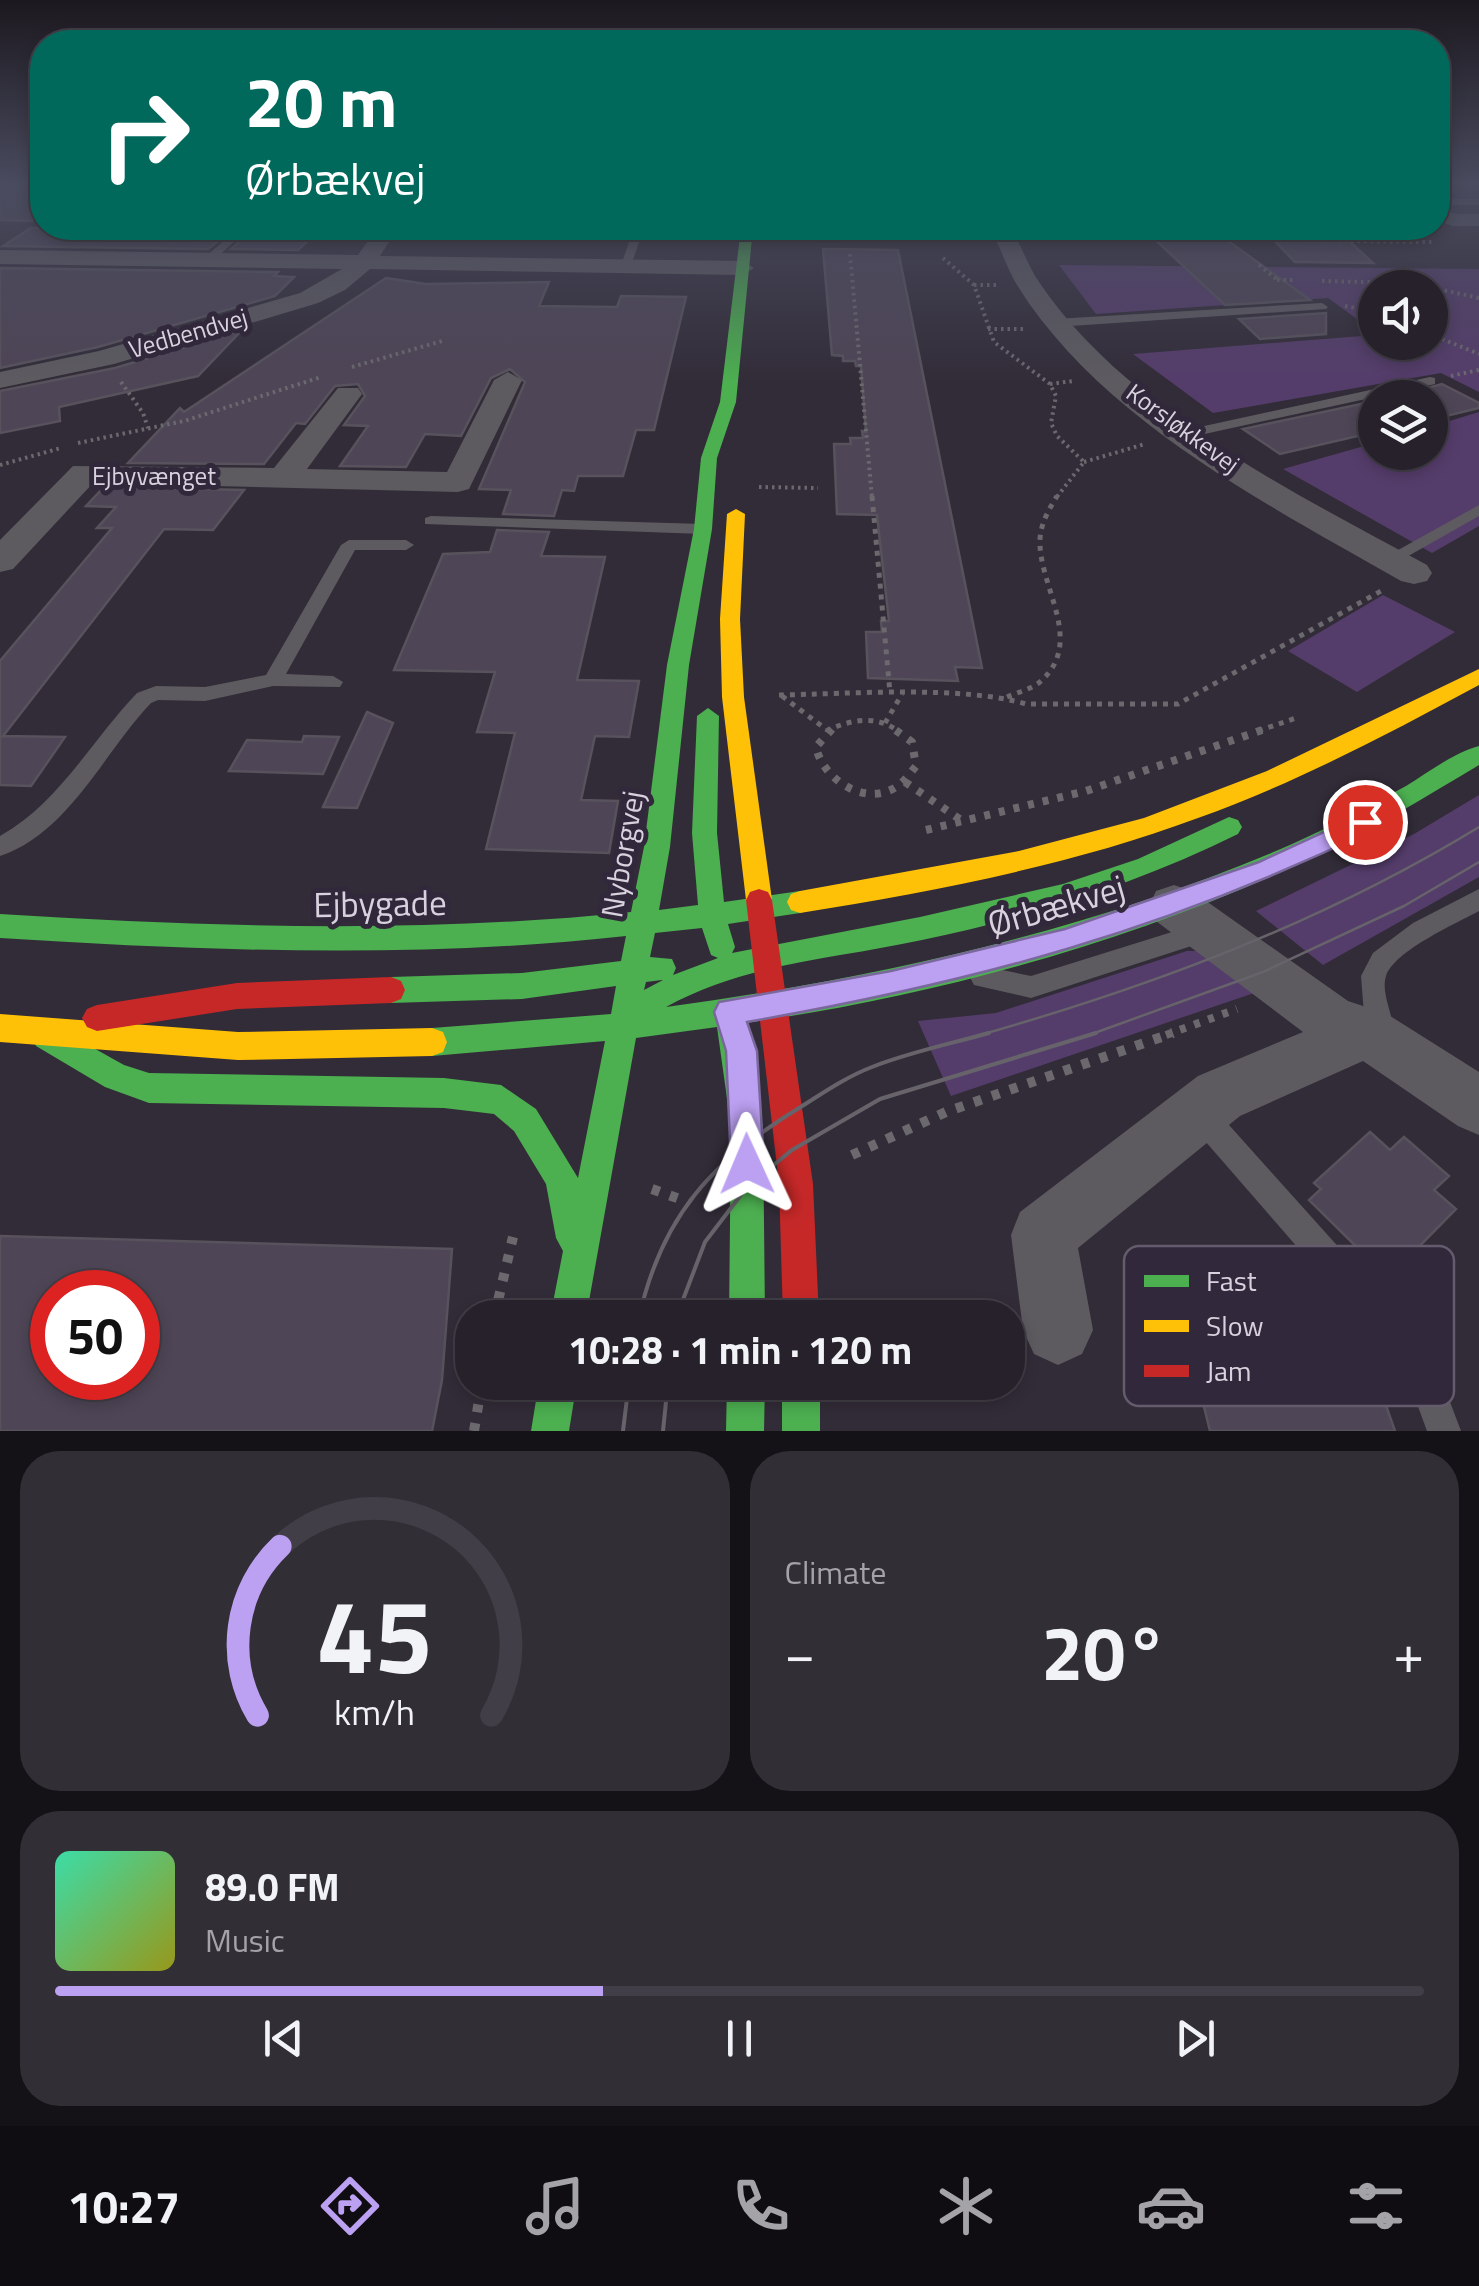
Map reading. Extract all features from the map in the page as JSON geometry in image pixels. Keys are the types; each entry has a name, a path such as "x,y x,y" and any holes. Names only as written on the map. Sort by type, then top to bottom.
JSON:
{"main road":[{"name":"Nyborgvej","path":"571,1300 656,847 678,665 704,528 709,458 728,402 744,249"},
{"name":"Nyborgvej","path":"728,402 736,457"},
{"path":"738,487 730,619 733,697 796,1184 800,1300"},
{"path":"704,528 708,662"},
{"name":"Ørbækvej","path":"760,909 980,869 1120,833 1236,794 1479,676"},
{"path":"708,701 702,853 710,916 709,956 742,1051 746,1100 746,1300"},
{"path":"1275,802 1426,705"},
{"name":"Ørbækvej","path":"621,1026 773,1004 1191,918 1398,805 1479,754"},
{"path":"41,1032 150,1004 196,999 468,989 631,975 709,956 767,958 922,929 1033,901 1146,867 1242,820"},
{"path":"0,1028 236,1046 455,1042 621,1026 747,930 760,909"},
{"name":"Ejbygade","path":"0,926 166,938 359,940 536,935 760,909"},
{"path":"640,924 665,928 773,1004"},
{"path":"41,1032 116,1077 150,1088 444,1092 501,1100 525,1120 562,1178 572,1221 575,1270"},
{"path":"550,1431 555,1400"},
{"path":"745,1431 746,1400"},
{"path":"801,1400 801,1431"}],"street":[{"path":"54,258 67,249"},
{"name":"Vedbendvej","path":"0,380 104,358 309,298 337,285 373,249"},
{"name":"Korsløkkevej","path":"1011,249 1055,323 1105,370 1186,434 1287,502 1402,566"},
{"path":"0,257 742,268"},
{"path":"284,477 340,379"},
{"name":"Ejbyvænget","path":"0,561 84,473 458,482 508,380"},
{"path":"1191,918 1332,1022 1367,1032 1479,1106"},
{"path":"1058,1330 1043,1234 1219,1096 1367,1032"}],"lane":[{"path":"209,260 221,249"},
{"path":"469,263 480,249"},
{"path":"626,265 632,249"},
{"path":"1055,323 1322,307"},
{"path":"1186,434 1358,396"},
{"path":"1402,566 1479,510"},
{"path":"431,520 704,528"},
{"path":"273,680 349,545 406,545"},
{"path":"0,847 36,825 64,798 144,698 156,693 205,694 273,680 333,682"},
{"path":"1367,1032 1378,1016 1372,991 1376,967 1394,950 1479,900"},
{"path":"951,970 1031,987 1191,918"},
{"path":"1197,1111 1316,1246"},
{"path":"1435,1406 1444,1431"}],"path":[{"path":"850,249 890,693"},
{"path":"931,249 974,285 994,342 1050,384 1056,396 1050,423 1057,436 1084,462"},
{"path":"1277,280 1297,280"},
{"path":"1317,281 1411,283 1479,298"},
{"path":"1339,306 1358,309"},
{"path":"0,465 184,422 340,379 442,340"},
{"path":"1448,341 1479,354"},
{"path":"104,358 142,412 148,428"},
{"path":"1006,698 1041,681 1057,658 1062,632 1047,584 1040,540 1057,493 1084,462 1186,434"},
{"path":"738,487 818,488"},
{"path":"733,697 890,693 1006,698 1026,704 1178,704 1402,566"},
{"path":"885,723 902,694"},
{"path":"781,695 827,730"},
{"path":"855,719 885,723 902,732 917,754 916,766 905,782 870,793 838,784 817,764 815,751 827,730 855,719"},
{"path":"905,782 962,821"},
{"path":"796,1184 895,1132 999,1089 1096,1060 1286,990"},
{"path":"594,1166 722,1215 747,1214"},
{"path":"474,1431 479,1400"}],"shaded area":[{"path":"1059,265 1479,269 1479,392 1441,373 1401,380 1358,380 1358,388 1213,413 1133,354 1358,336 1358,360 1448,360 1448,270 1358,270 1358,320 1328,298 1096,314"},
{"path":"1479,412 1479,526 1432,553 1283,469 1358,448 1358,470 1448,470 1448,421"},
{"path":"1383,595 1455,632 1357,692 1288,651"},
{"path":"1479,795 1479,877 1323,965 1256,911 1414,834"},
{"path":"1196,951 1257,992 951,1096 918,1021 996,1013"}],"building":[{"path":"823,249 898,250 982,668 955,667 958,681 868,678 866,632 882,632 881,621 889,621 877,515 837,514 834,444 851,444 850,438 863,438 862,431 866,432 861,366 832,355"},
{"path":"1165,249 1239,249 1310,300 1225,305"},
{"path":"1282,249 1357,249 1373,263 1295,262"},
{"path":"0,268 278,272 274,276 294,277 275,296 98,347 0,368"},
{"path":"386,278 426,284 549,282 539,306 617,307 621,296 686,297 654,430 636,430 623,476 578,476 574,491 562,490 554,516 503,514 511,490 479,489 525,382 510,369 491,378 461,436 425,434 406,467 340,466 368,426 344,425 365,396 358,384 335,386 305,424 296,423 264,464 128,463 180,408 184,412"},
{"path":"1326,313 1326,334 1260,339 1239,319"},
{"path":"242,330 198,376 59,407 60,421 0,433 0,391 115,368"},
{"path":"1448,387 1479,403 1479,408 1448,416"},
{"path":"1358,405 1358,436 1280,454 1243,429"},
{"path":"104,487 244,490 213,530 164,529 3,736 65,737 31,786 0,785 0,661 112,528 97,528 116,507 86,506"},
{"path":"497,530 549,532 541,556 605,557 577,680 639,681 629,737 595,736 581,800 618,801 609,853 486,849 515,733 477,732 495,672 394,670 443,554 490,552"},
{"path":"367,712 393,723 357,808 323,807"},
{"path":"304,736 339,737 323,774 229,771 247,740 302,742"},
{"path":"1370,1132 1390,1150 1404,1137 1449,1176 1434,1190 1456,1209 1420,1246 1356,1246 1309,1200 1321,1189 1314,1183"},
{"path":"0,1236 452,1249 442,1380 432,1431 0,1431"},
{"path":"1204,1406 1386,1406 1395,1431 1210,1431"}],"tram line":[{"path":"980,1035 1110,995 1237,948 1360,893 1479,827"},
{"path":"1089,1035 1263,972 1404,906 1479,862"},
{"path":"644,1300 661,1250 676,1221 716,1171 740,1149 862,1071 989,1033"},
{"path":"683,1300 705,1242 747,1187 792,1150 880,1099 1096,1033"},
{"path":"623,1431 627,1400"},
{"path":"663,1431 666,1400"}],"traffic: fast":[{"path":"571,1300 657,847 678,665 703,529 709,458 728,402 745,249"},
{"path":"708,716 706,861 721,947"},
{"path":"432,1042 651,1023 760,1008 975,963 1080,934 1184,899 1286,858 1360,822 1479,754"},
{"path":"626,1020 657,997 727,967 1006,910 1147,866 1229,827"},
{"path":"0,926 203,937 401,938 598,927 800,902"},
{"path":"391,990 522,986 662,968"},
{"path":"729,1013 747,1127 747,1300"},
{"path":"47,1036 116,1077 149,1088 444,1093 501,1100 525,1120 562,1179 573,1238"},
{"path":"550,1431 555,1400"},
{"path":"745,1431 746,1400"},
{"path":"801,1400 801,1431"}],"traffic: slow":[{"path":"736,514 730,619 733,697 759,900"},
{"path":"800,902 1019,861 1148,826 1275,777 1479,676"},
{"path":"0,1028 238,1046 432,1042"}],"traffic: jam":[{"path":"759,900 796,1184 800,1300"},
{"path":"97,1018 237,996 391,990"}],"route":[{"path":"747,1164 742,1051 729,1012 891,984 1065,941 1174,906 1268,869 1365,822"}]}
